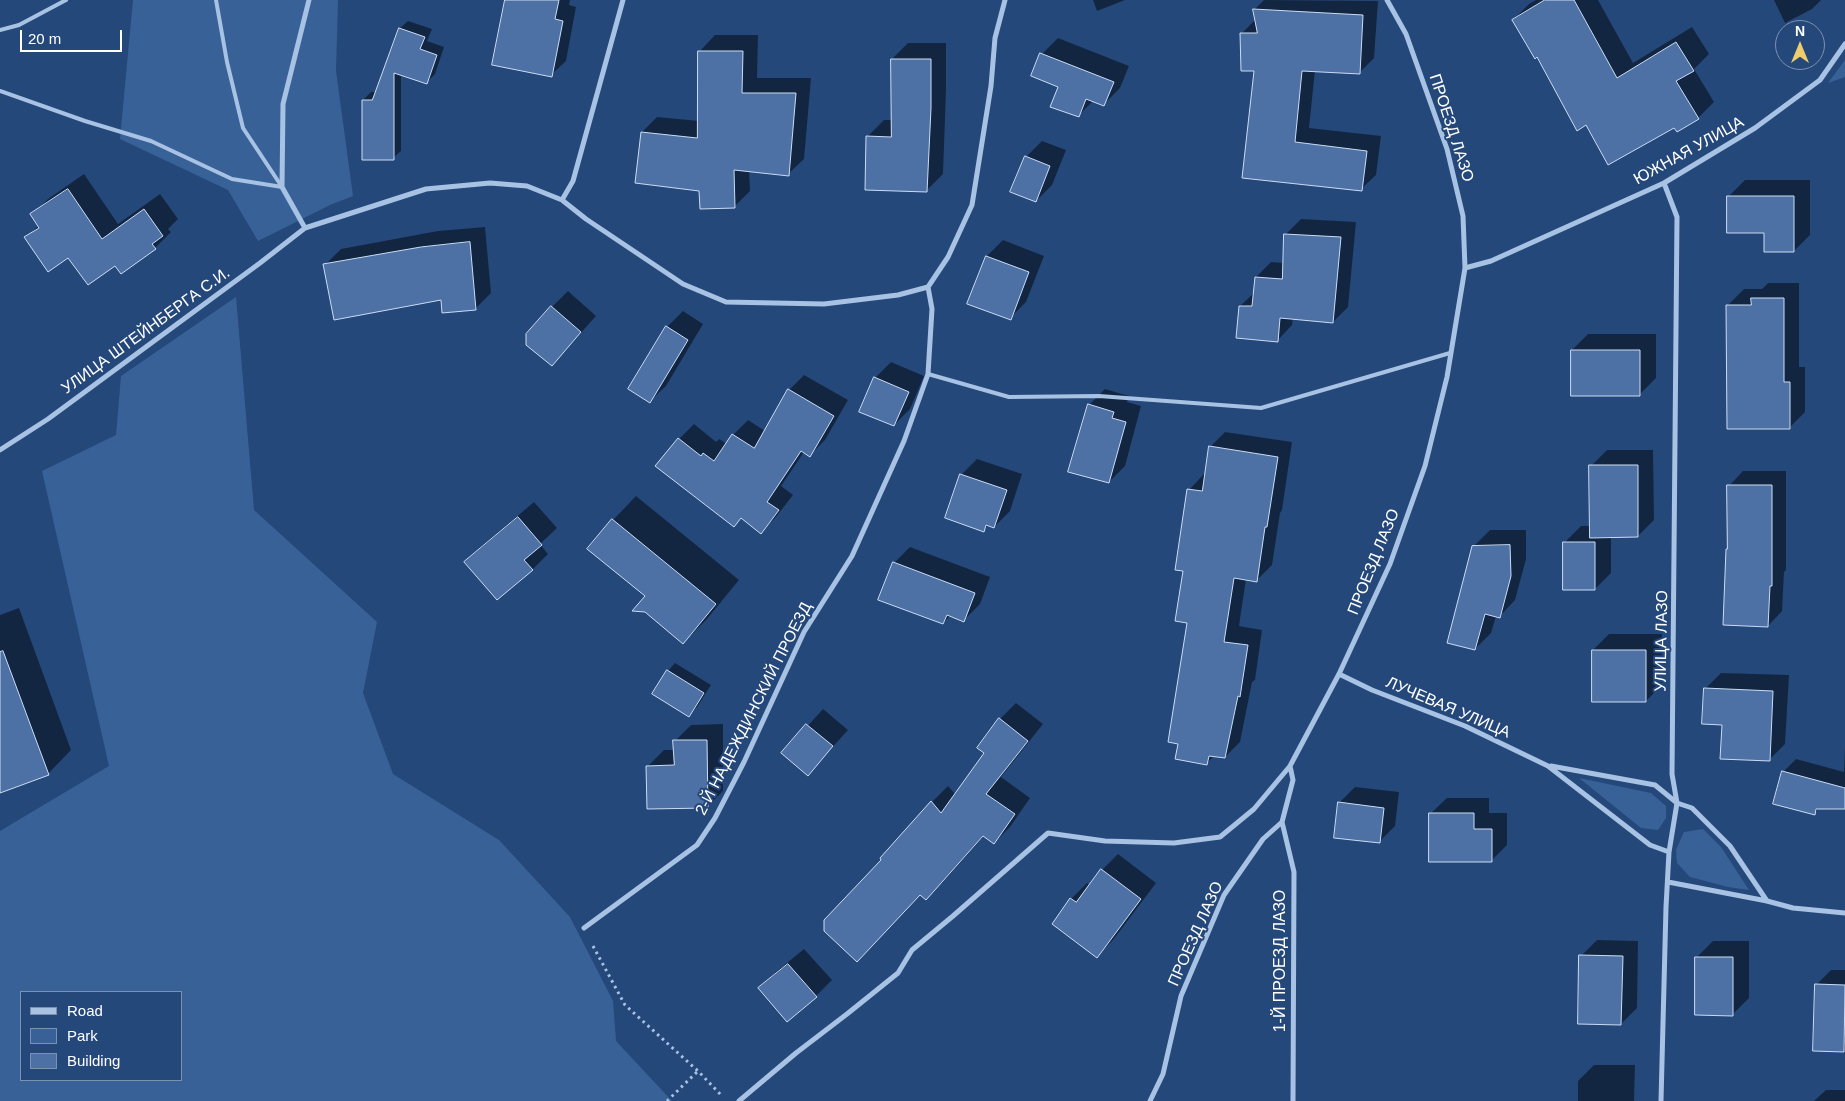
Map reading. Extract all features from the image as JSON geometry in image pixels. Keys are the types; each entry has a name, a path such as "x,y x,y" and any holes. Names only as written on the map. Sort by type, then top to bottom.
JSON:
{"street":[{"path":"309,0 283,104 282,186 305,228 426,189 490,183 527,186 562,200 586,219 683,284 726,302 824,304 898,295 928,286 948,257 972,205 990,86 995,38 1004,0"},
{"path":"562,200 572,181 623,0"},
{"name":"ПРОЕЗД ЛАЗО","path":"1150,1101 1163,1074 1181,996 1224,895 1263,839 1282,822 1293,780 1290,766 1339,674 1390,564 1425,466 1447,377 1465,268 1464,216 1447,149 1406,34 1387,0"},
{"name":"ЮЖНАЯ УЛИЦА","path":"1465,268 1491,261 1664,182 1755,128 1820,80 1845,44"},
{"name":"УЛИЦА ЛАЗО","path":"1661,1101 1666,907 1669,852 1677,803 1672,774 1678,217 1664,182"},
{"name":"УЛИЦА ШТЕЙНБЕРГА С.И.","path":"0,450 48,419 305,228"},
{"name":"2-Й НАДЕЖДИНСКИЙ ПРОЕЗД","path":"584,928 697,845 715,818 744,762 804,632 852,556 904,441 928,374 932,309 928,286"},
{"name":"ЛУЧЕВАЯ УЛИЦА","path":"1339,674 1372,690 1465,726 1548,766 1650,845 1669,852"},
{"path":"739,1101 796,1053 898,973 912,950 954,916 1048,833 1105,841 1164,843 1220,837 1254,809 1290,766"},
{"name":"ЛУЧЕВАЯ УЛИЦА","path":"1548,766 1655,785 1677,803 1692,808 1730,846 1767,901"},
{"name":"1-Й ПРОЕЗД ЛАЗО","path":"1282,822 1294,872 1294,1101"},
{"path":"1668,882 1767,901 1793,908 1845,912"}],"lane":[{"path":"0,30 19,25 66,0"},
{"path":"216,0 227,62 243,128 282,186"},
{"path":"0,91 85,121 151,141 232,178 282,186"},
{"path":"928,374 1009,397 1099,396 1261,408 1450,353"}],"path":[{"path":"584,928 625,1005 698,1071 727,1101"},
{"path":"667,1101 698,1071"}],"green space":[{"path":"133,0 338,0 336,71 353,196 330,205 258,241 228,190 120,139"},
{"path":"1845,60 1845,77 1828,83"},
{"path":"236,297 254,510 377,622 363,693 393,774 499,840 570,917 613,1001 616,1041 672,1101 0,1101 0,831 109,766 42,471 116,435 121,376"},
{"path":"1579,778 1651,793 1666,806 1666,818 1658,830 1641,828"},
{"path":"1703,829 1721,847 1749,890 1728,887 1690,877 1677,863 1676,850 1684,832"}],"building":[{"path":"505,0 559,0 555,19 563,21 552,77 492,65"},
{"path":"1545,0 1574,0 1617,78 1676,42 1694,71 1676,81 1699,119 1677,132 1674,128 1608,165 1586,125 1577,131 1537,57 1535,59 1512,20"},
{"path":"1253,9 1363,15 1360,74 1302,71 1295,142 1367,151 1362,191 1242,178 1254,71 1241,71 1240,33 1257,33"},
{"path":"399,28 425,37 420,49 437,55 427,84 394,73 394,160 362,160 362,100 372,100"},
{"path":"698,51 743,51 742,93 796,93 789,176 734,170 735,208 700,209 699,191 635,183 641,132 697,138"},
{"path":"1040,53 1114,82 1104,106 1086,99 1079,117 1050,107 1058,87 1031,76"},
{"path":"891,59 931,59 927,192 865,190 866,136 891,137"},
{"path":"1025,156 1050,166 1036,202 1010,192"},
{"path":"68,189 102,239 144,209 163,236 152,244 156,249 121,274 115,266 88,285 68,258 48,272 24,237 39,228 30,214"},
{"path":"1727,196 1794,196 1794,252 1764,252 1764,233 1727,233"},
{"path":"1284,234 1341,237 1333,323 1280,318 1278,342 1236,338 1239,306 1252,306 1255,277 1282,279"},
{"path":"470,242 476,310 442,313 441,300 334,320 323,264 421,247"},
{"path":"986,256 1029,272 1011,320 967,304"},
{"path":"1751,298 1784,298 1784,382 1790,382 1790,429 1727,429 1726,305 1751,305"},
{"path":"551,306 581,332 552,366 526,345 526,334"},
{"path":"666,326 688,340 650,403 628,389"},
{"path":"1571,350 1640,350 1640,396 1571,396"},
{"path":"874,377 909,392 894,426 859,412"},
{"path":"788,389 834,416 810,457 801,451 767,502 779,510 761,534 741,518 734,527 655,466 678,438 701,456 703,453 714,461 732,434 754,448"},
{"path":"1088,404 1114,412 1112,418 1126,422 1109,483 1068,472"},
{"path":"1209,446 1278,457 1257,582 1234,578 1224,642 1248,645 1240,697 1238,696 1225,758 1209,756 1207,765 1175,759 1178,744 1168,742 1187,623 1175,621 1183,571 1175,570 1187,489 1202,491"},
{"path":"1589,465 1638,465 1638,537 1590,538"},
{"path":"960,474 1007,490 994,528 986,525 984,532 945,518"},
{"path":"1727,485 1772,485 1772,586 1770,586 1768,627 1723,625 1727,549"},
{"path":"518,517 542,545 524,560 533,570 497,600 464,562"},
{"path":"612,519 716,604 683,644 645,612 632,611 645,596 587,549"},
{"path":"1563,542 1595,542 1595,590 1563,590"},
{"path":"1510,545 1511,576 1500,618 1485,614 1475,650 1447,643 1472,546"},
{"path":"893,562 975,593 964,622 947,615 943,624 878,600"},
{"path":"1592,650 1646,650 1646,702 1592,702"},
{"path":"3,651 49,775 0,793 0,652"},
{"path":"667,670 704,693 689,717 652,694"},
{"path":"1704,688 1773,691 1770,761 1720,759 1722,725 1702,724"},
{"path":"999,718 1028,741 986,794 1015,814 994,844 983,836 926,900 920,895 857,962 824,931 824,920 881,860 880,858 931,801 941,813 984,753 977,748"},
{"path":"806,724 833,746 808,776 781,753"},
{"path":"673,740 707,740 708,808 647,809 646,766 674,765"},
{"path":"1782,771 1845,788 1845,809 1816,809 1815,815 1773,804"},
{"path":"1338,802 1384,808 1380,843 1334,838"},
{"path":"1429,813 1474,813 1474,829 1492,829 1492,862 1429,862"},
{"path":"1101,869 1141,899 1097,958 1052,924 1070,898 1076,902"},
{"path":"1579,955 1623,956 1621,1025 1578,1024"},
{"path":"1695,957 1733,957 1733,1016 1695,1015"},
{"path":"788,964 817,997 787,1022 758,988"},
{"path":"1815,984 1845,985 1844,1052 1813,1051"}]}
